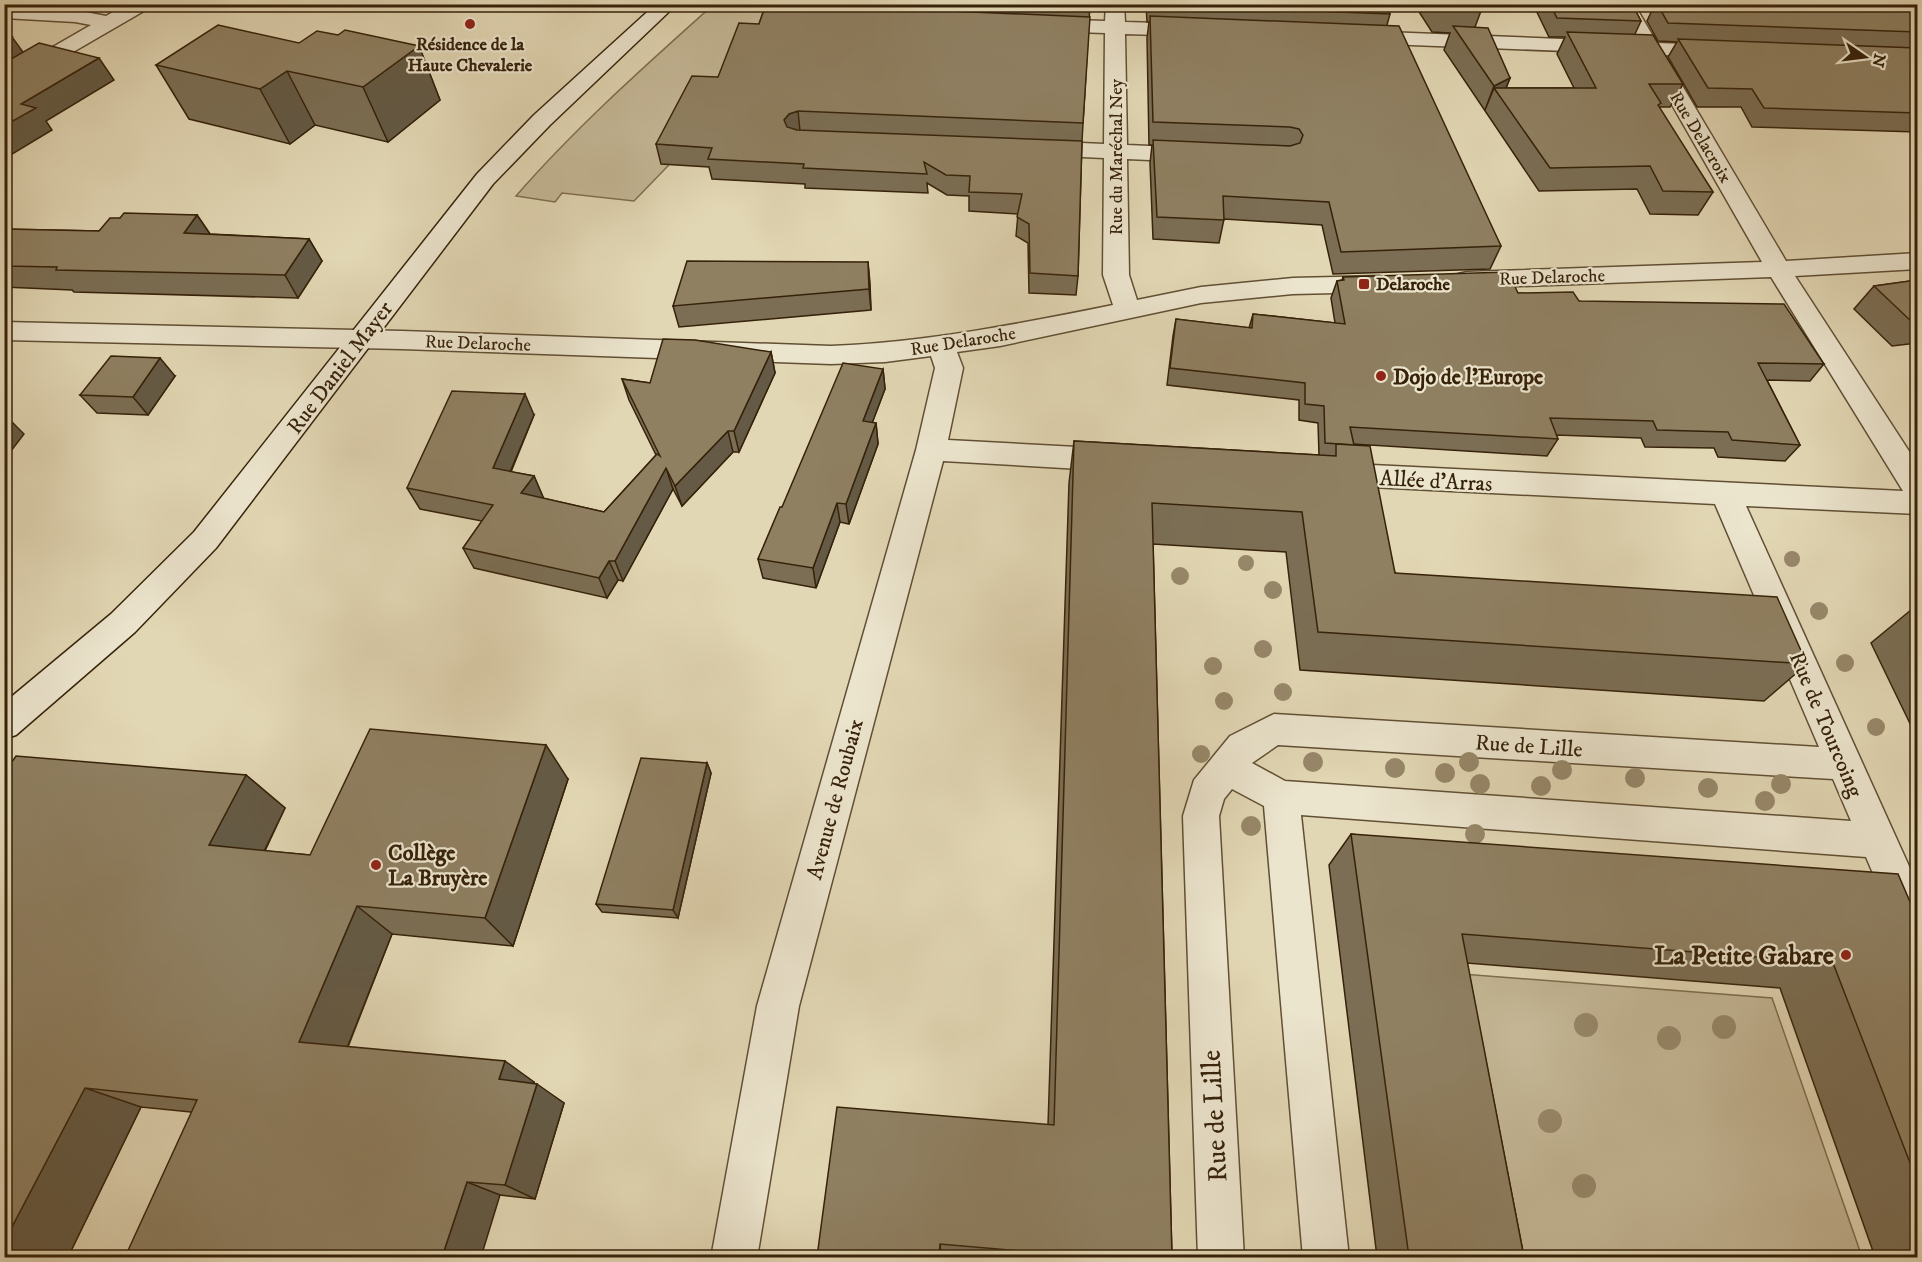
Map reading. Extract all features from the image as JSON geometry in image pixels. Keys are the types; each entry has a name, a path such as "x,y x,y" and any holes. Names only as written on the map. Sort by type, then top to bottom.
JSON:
{"street":[{"path":"4,84 142,4"},
{"name":"Rue Daniel Mayer","path":"4,724 123,624 205,540 485,179 542,120 668,4"},
{"name":"Rue Delacroix","path":"1624,4 1647,48 1779,269"},
{"path":"4,12 75,16 109,23"},
{"path":"1021,24 1115,16 1208,31"},
{"name":"Rue du Maréchal Ney","path":"1115,16 1116,275 1127,308"},
{"path":"1337,36 1732,52"},
{"path":"1010,147 1216,156"},
{"name":"Rue Delaroche","path":"1438,281 1779,269 1917,261"},
{"path":"1779,269 1917,490"},
{"name":"Rue Delaroche","path":"4,331 831,355 885,353 942,346 1201,295 1293,286 1406,283"},
{"name":"Avenue de Roubaix","path":"734,1257 778,1006 931,450 949,368 942,346"},
{"path":"931,450 1140,462"},
{"name":"Allée d'Arras","path":"1302,472 1726,494"},
{"path":"1726,494 1917,503"},
{"name":"Rue de Tourcoing","path":"1726,494 1917,933"},
{"name":"Rue de Lille","path":"1221,1257 1201,816 1207,792 1243,747 1274,729 1844,764"},
{"path":"1227,767 1281,797 1877,840"},
{"path":"1281,797 1326,1257"}],"shaded area":[{"path":"713,5 819,5 634,201 562,193 555,202 516,196 587,121"},
{"path":"1449,973 1772,998 1862,1257 1501,1257"}],"building":[{"path":"766,4 892,4 902,9 1090,17 1083,123 798,111 789,114 784,120 787,127 797,130 1082,141 1078,276 1030,273 1029,224 1017,217 1022,194 969,192 970,176 946,175 924,162 927,174 803,168 804,164 708,159 712,148 656,144 692,76 718,77 739,23 759,24"},
{"path":"1386,4 1390,14 1149,5"},
{"path":"1437,4 1478,4 1481,11 1440,10"},
{"path":"1550,4 1632,4 1641,21 1557,18"},
{"path":"1657,4 1917,4 1917,32 1668,23"},
{"path":"1150,16 1399,26 1501,246 1341,252 1329,202 1223,196 1224,220 1157,217 1153,140 1290,146 1300,143 1303,135 1299,129 1290,127 1153,122"},
{"path":"218,25 299,43 317,31 338,35 345,30 419,46 363,87 287,71 260,89 156,65"},
{"path":"1453,26 1488,28 1510,78 1494,86"},
{"path":"1567,32 1653,35 1683,84 1649,84 1661,103 1658,105 1713,192 1663,191 1650,166 1550,168 1494,88 1596,88"},
{"path":"4,35 12,37 4,41"},
{"path":"1678,39 1917,48 1917,113 1764,108 1752,89 1708,88"},
{"path":"39,43 99,58 21,104 36,108 4,126 4,63"},
{"path":"124,213 197,215 184,233 309,239 285,275 56,270 57,267 4,266 4,229 99,231 110,218 120,218"},
{"path":"687,261 868,262 869,289 673,306"},
{"path":"1508,272 1518,293 1573,292 1579,301 1784,304 1824,364 1758,363 1800,445 1732,440 1728,432 1657,430 1653,421 1550,418 1558,439 1350,427 1354,445 1325,443 1324,406 1305,404 1305,383 1170,368 1176,319 1252,328 1253,314 1345,324 1337,281 1344,280 1343,277"},
{"path":"1917,280 1917,322 1913,323 1874,286"},
{"path":"663,339 695,340 771,352 734,431 728,431 675,486 666,468 615,561 609,561 599,578 463,548 493,505 407,488 452,391 525,394 493,468 534,476 521,493 604,512 657,454 660,456 622,379 650,383"},
{"path":"111,356 160,358 133,397 80,395"},
{"path":"843,363 883,369 863,421 876,423 846,504 837,503 813,568 758,559 780,507 782,507"},
{"path":"1074,441 1336,456 1336,444 1370,446 1395,573 1777,597 1807,664 1318,632 1302,512 1152,503 1172,1257 1089,1257 940,1244 939,1257 817,1257 837,1107 1054,1125"},
{"name":"Collège La Bruyère","path":"370,729 546,745 485,918 357,906 299,1042 505,1061 499,1079 537,1084 505,1185 467,1182 442,1257 125,1257 197,1100 85,1088 4,1242 4,773 16,756 246,775 209,845 310,855"},
{"path":"641,758 707,763 673,910 596,904"},
{"path":"1351,834 1898,874 1917,918 1917,1181 1833,963 1462,934 1524,1257 1409,1257"}],"place":[{"name":"Résidence de la Haute Chevalerie","path":"470,24"},
{"name":"Delaroche","path":"1364,284"},
{"name":"Dojo de l'Europe","path":"1381,376"},
{"name":"Collège La Bruyère","path":"376,865"},
{"name":"La Petite Gabare","path":"1846,955"}]}
